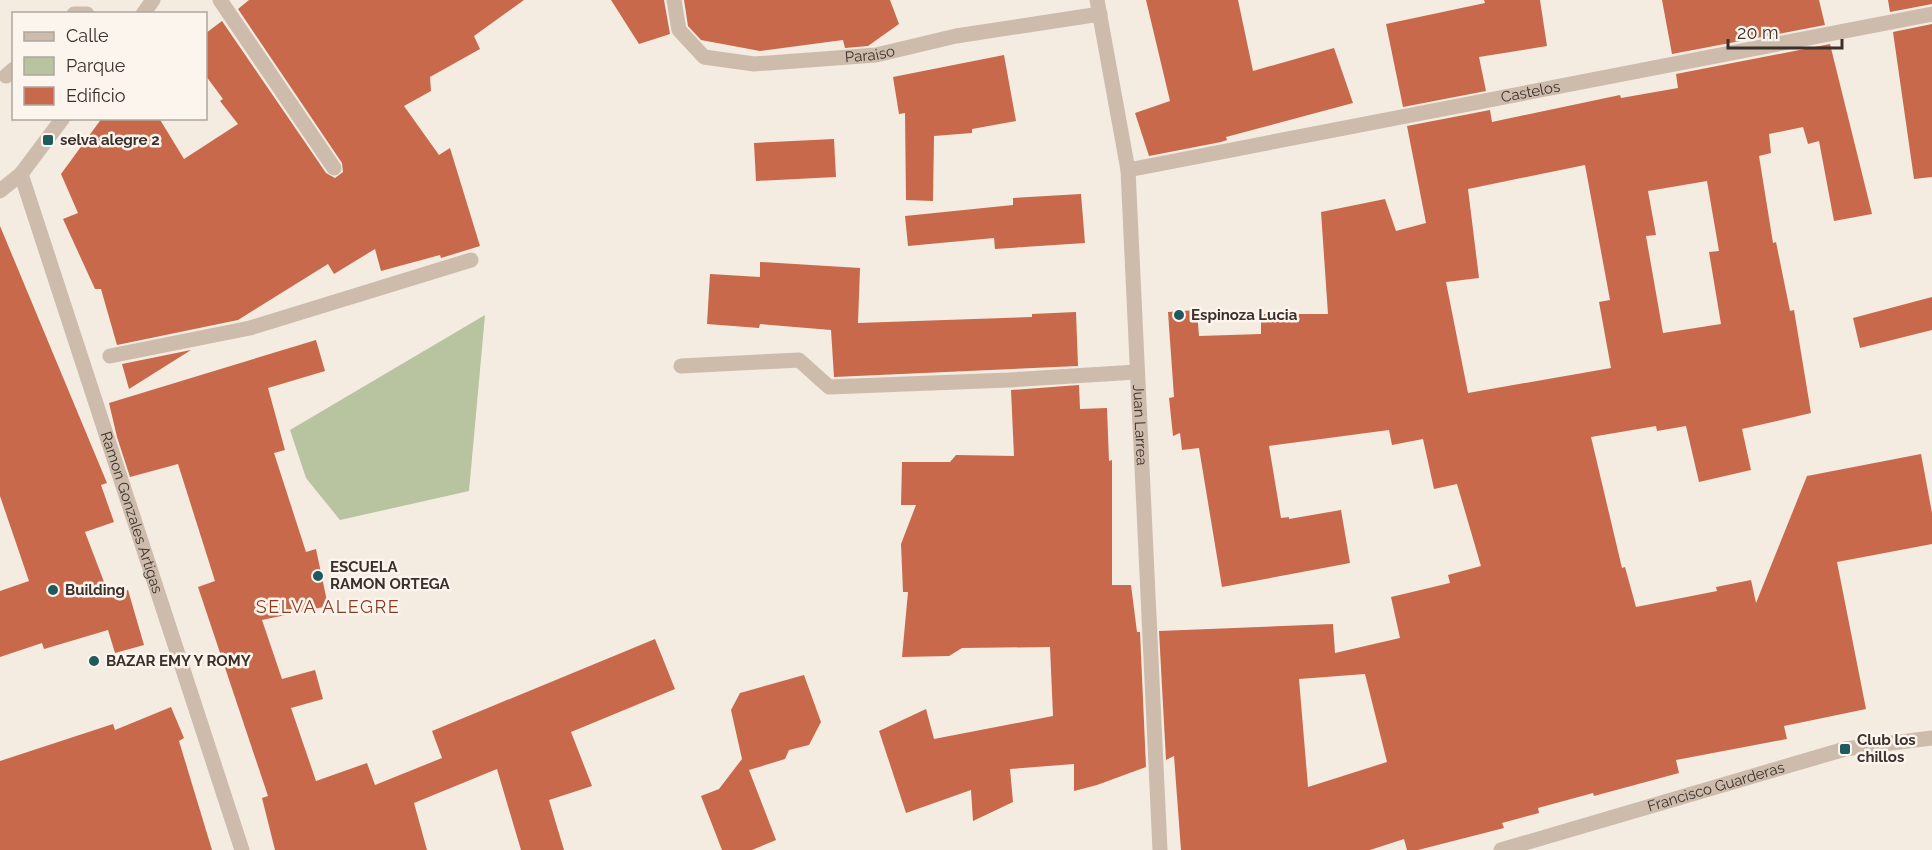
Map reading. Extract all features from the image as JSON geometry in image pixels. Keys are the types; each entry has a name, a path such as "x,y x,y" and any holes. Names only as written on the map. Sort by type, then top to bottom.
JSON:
{"street":[{"path":"144,12 153,0"},
{"path":"220,0 334,168"},
{"name":"Paraiso","path":"674,0 679,30 704,57 754,64 876,55 1099,7"},
{"name":"Juan Larrea","path":"1099,7 1128,170 1160,850"},
{"name":"Castelos","path":"1128,170 1932,14"},
{"path":"0,190 21,174 62,120"},
{"name":"Ramon Gonzales Artigas","path":"21,174 242,850"},
{"path":"110,356 250,328 471,260"},
{"path":"681,366 799,360 829,387 1137,372"},
{"name":"Francisco Guarderas","path":"1501,850 1845,749 1932,738"}],"green space":[{"path":"485,315 469,491 340,520 306,478 290,430"}],"building":[{"path":"249,0 524,0 474,36 480,49 430,77 431,91 404,106 439,155 450,148 480,246 441,258 440,255 381,271 375,249 334,274 328,264 238,320 117,345 101,289 95,289 63,219 78,213 61,174 101,120 160,120 184,159 238,124 220,101 223,99 207,77 207,32 222,21 326,173 335,178 343,172 342,163 238,9"},
{"path":"611,0 664,0 670,34 639,44"},
{"path":"684,0 890,0 899,24 868,46 845,48 843,40 760,51 701,40 688,26"},
{"path":"1146,0 1238,0 1253,71 1334,48 1353,103 1226,137 1227,140 1221,142 1149,156 1135,113 1170,101"},
{"path":"1484,0 1540,0 1547,46 1479,57 1486,91 1403,107 1386,24 1485,3"},
{"path":"1662,0 1819,0 1825,25 1672,54"},
{"path":"1888,0 1932,0 1932,4 1890,12"},
{"path":"1932,24 1932,177 1914,179 1893,32"},
{"path":"1830,44 1872,214 1834,221 1819,141 1808,144 1803,127 1769,134 1771,153 1759,156 1773,243 1776,242 1790,311 1794,310 1811,413 1742,429 1751,470 1699,482 1686,426 1657,431 1656,426 1591,437 1622,568 1625,567 1636,607 1717,591 1716,587 1751,580 1756,603 1807,476 1921,454 1932,513 1932,544 1837,562 1866,709 1784,726 1787,739 1676,760 1679,773 1594,796 1593,793 1538,808 1539,813 1502,823 1504,828 1418,850 1407,850 1404,839 1370,850 1181,850 1174,756 1166,760 1159,631 1333,624 1335,653 1400,638 1391,597 1450,583 1448,575 1481,566 1457,484 1434,489 1423,439 1392,445 1389,430 1269,446 1281,518 1289,517 1289,519 1341,510 1350,563 1222,587 1199,448 1182,450 1180,433 1173,436 1169,398 1174,397 1168,312 1197,310 1199,336 1261,334 1261,314 1328,314 1321,212 1385,199 1396,231 1426,223 1407,126 1490,110 1492,122 1620,95 1621,98 1678,88 1676,74","holes":["1585,165 1610,300 1599,302 1611,368 1468,393 1446,282 1479,278 1468,189","1707,181 1719,251 1709,252 1721,324 1663,333 1646,236 1656,235 1648,191","1365,674 1387,762 1308,787 1299,679"]},
{"path":"1004,55 1016,121 972,129 972,133 934,136 933,201 906,200 905,113 899,114 893,77"},
{"path":"834,139 836,177 756,181 754,143"},
{"path":"1081,194 1085,243 995,249 994,238 908,246 905,216 1013,205 1013,198"},
{"path":"0,226 107,483 101,485 114,522 85,532 109,595 128,590 144,645 115,653 108,630 44,649 42,643 0,657 0,591 29,581 0,496"},
{"path":"760,262 860,268 858,323 1032,317 1032,314 1076,312 1078,366 834,377 831,330 760,324 759,328 707,324 710,274 760,277"},
{"path":"1932,297 1932,330 1860,348 1853,318"},
{"path":"316,340 325,371 268,388 285,450 274,453 306,552 316,549 328,606 262,620 282,679 315,670 323,699 291,708 316,781 367,763 375,785 442,758 432,731 655,639 675,689 571,732 592,786 549,800 564,850 521,850 497,769 414,803 427,850 275,850 262,798 268,796 198,587 215,581 178,464 130,477 109,403"},
{"path":"191,350 129,389 122,364"},
{"path":"1079,385 1080,409 1107,408 1109,461 1112,460 1112,585 1131,585 1137,632 1140,632 1146,767 1074,791 1074,764 1010,769 1013,802 973,821 971,790 906,813 879,731 926,709 934,739 1053,716 1050,647 962,648 949,656 902,657 908,592 903,592 901,544 916,505 901,505 902,462 950,462 956,455 1014,456 1011,390"},
{"path":"804,675 821,722 809,745 789,750 785,759 749,770 776,840 752,850 722,850 701,796 719,789 742,759 731,710 740,693"},
{"path":"171,707 184,738 179,741 212,850 0,850 0,761 113,724 115,730"}],"place":[{"name":"selva alegre 2","path":"48,140"},
{"name":"Espinoza Lucia","path":"1179,315"},
{"name":"ESCUELA RAMON ORTEGA","path":"318,576"},
{"name":"Building","path":"53,590"},
{"name":"BAZAR EMY Y ROMY","path":"94,661"},
{"name":"Club los chillos","path":"1845,749"}],"district":[{"name":"SELVA ALEGRE","path":"328,606"}]}
